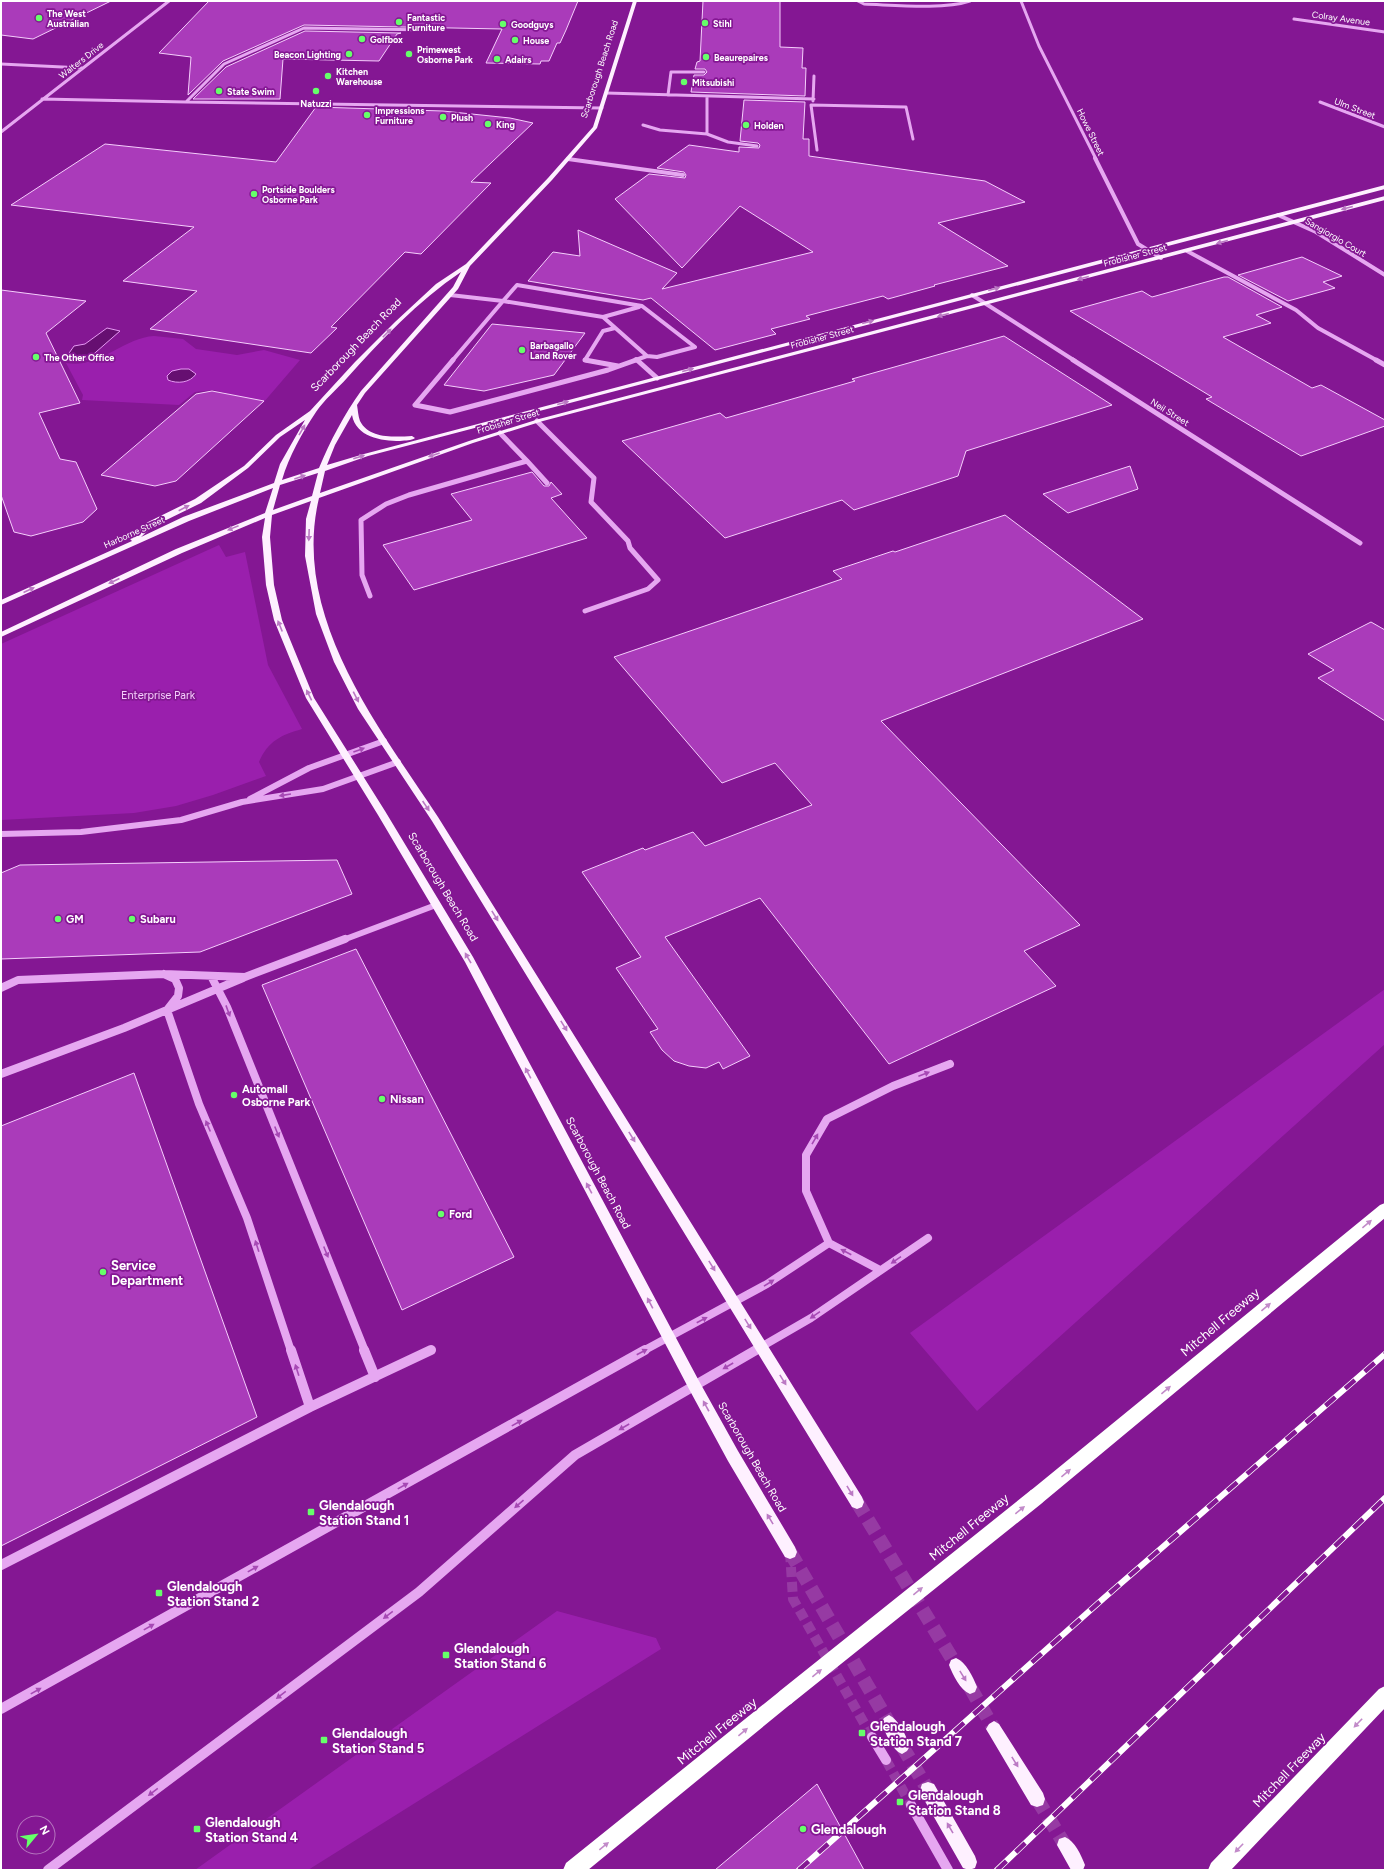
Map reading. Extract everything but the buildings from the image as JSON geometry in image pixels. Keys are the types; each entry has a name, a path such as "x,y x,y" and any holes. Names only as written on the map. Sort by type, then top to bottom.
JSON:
{"highway":[{"name":"Mitchell Freeway","path":"573,1870 1036,1497 1385,1209"},
{"name":"Mitchell Freeway","path":"1218,1870 1385,1695"}],"main road":[{"name":"Scarborough Beach Road","path":"635,1 595,127 568,159 468,265 438,285 356,363 314,410 283,464 269,513 266,537 270,584 278,620 310,698 359,776 469,960 694,1385 733,1456 790,1552"},
{"name":"Frobisher Street","path":"277,484 322,469 430,438 1385,187"},
{"name":"Frobisher Street","path":"269,513 537,421 1385,198"},
{"name":"Scarborough Beach Road","path":"468,265 456,288 363,392 354,405 332,445 322,469 310,519 309,556 320,614 338,662 362,709 443,832 735,1302 857,1502"},
{"path":"354,405 357,423 371,435 388,439 430,438"},
{"path":"129,545 149,525 198,501 246,467 278,436 314,410"},
{"name":"Harborne Street","path":"1,603 186,519 277,484"},
{"path":"1,635 186,548 269,513"},
{"path":"956,1665 970,1687"},
{"path":"889,1723 902,1746"},
{"path":"994,1729 1037,1799"},
{"path":"928,1790 969,1862"},
{"path":"1065,1845 1076,1865"}],"street":[{"name":"Walters Drive","path":"1,132 169,1"},
{"path":"858,1 864,4 940,5 961,4 970,1"},
{"name":"Howe Street","path":"1021,1 1039,46 1138,244 1144,250 1160,258"},
{"name":"Colray Avenue","path":"1294,19 1385,32"},
{"path":"186,102 224,64 304,28 430,30"},
{"path":"1,64 83,68"},
{"path":"668,95 671,72 704,72"},
{"path":"814,76 814,99 811,105 817,150"},
{"path":"606,93 814,99"},
{"path":"707,96 707,134"},
{"path":"42,99 602,108"},
{"name":"Ulm Street","path":"1320,102 1385,127"},
{"path":"811,105 906,107 913,139"},
{"path":"643,125 660,130 707,134 728,142 757,146"},
{"path":"568,159 683,175"},
{"name":"Sangiorgio Court","path":"1278,215 1316,232 1385,275"},
{"path":"1187,251 1296,310 1318,328 1385,365"},
{"path":"517,285 642,306 695,347 657,357 647,356 608,370 450,412 415,405 517,285"},
{"path":"450,295 503,301 603,317 642,306"},
{"name":"Neil Street","path":"972,295 1360,543"},
{"path":"603,317 647,356"},
{"path":"615,328 603,331 585,360 618,366"},
{"path":"636,359 657,378"},
{"path":"537,421 594,478 591,502 628,541 630,548 658,580 648,589 585,611"},
{"path":"500,433 547,483"},
{"path":"370,596 362,575 361,520 386,504 409,495 526,461"},
{"path":"242,802 310,768 384,741"},
{"path":"1,834 81,832 181,820 242,802 323,789 398,762"},
{"path":"1,1074 124,1028 245,977 436,905"},
{"path":"1,988 18,980 164,974 245,977"},
{"path":"164,974 176,979 180,988 178,999 167,1010"},
{"path":"211,976 218,988 295,1176 375,1377"},
{"path":"167,1010 199,1104 247,1218 310,1407"},
{"path":"880,1270 829,1243 806,1191 806,1155 828,1119 893,1086 950,1064"},
{"path":"48,1870 419,1592 575,1455 811,1318 928,1238"},
{"path":"1,1709 669,1337 767,1284 829,1243"},
{"path":"1,1565 310,1407 431,1350"},
{"path":"872,1737 886,1760"},
{"path":"911,1805 948,1870"}],"green space":[{"path":"154,336 183,339 196,349 237,355 264,350 300,360 263,403 214,390 195,392 179,405 82,400 83,395 66,363 78,364 89,362 132,342"},
{"name":"Enterprise Park","path":"219,545 226,557 245,552 268,665 302,729 276,740 267,749 259,762 266,776 213,795 176,806 134,813 1,820 1,644"},
{"path":"1385,989 1385,1044 977,1411 910,1333"},
{"path":"557,1611 656,1638 661,1649 308,1870 195,1870"}],"shaded area":[{"path":"107,328 120,331 88,359 67,356 74,346 85,344"},
{"path":"189,369 196,374 187,381 183,382 168,380 167,376 172,371"}],"tunnel":[{"path":"857,1502 956,1665"},
{"path":"790,1552 793,1599 872,1737"},
{"path":"790,1552 889,1723"},
{"path":"970,1687 994,1729"},
{"path":"902,1746 928,1790"},
{"path":"886,1760 911,1805"},
{"path":"1037,1799 1065,1845"}],"railway":[{"path":"799,1870 1104,1598 1385,1354"},
{"path":"997,1870 1385,1498"}],"place":[{"name":"The West Australian","path":"39,18"},
{"name":"Fantastic Furniture","path":"399,22"},
{"name":"Stihl","path":"705,23"},
{"name":"Goodguys","path":"503,24"},
{"name":"Golfbox","path":"362,39"},
{"name":"House","path":"515,40"},
{"name":"Beacon Lighting","path":"349,54"},
{"name":"Primewest Osborne Park","path":"409,54"},
{"name":"Beaurepaires","path":"706,57"},
{"name":"Adairs","path":"497,59"},
{"name":"Kitchen Warehouse","path":"328,76"},
{"name":"Mitsubishi","path":"684,82"},
{"name":"State Swim","path":"219,91"},
{"name":"Natuzzi","path":"316,91"},
{"name":"Impressions Furniture","path":"367,115"},
{"name":"Plush","path":"443,117"},
{"name":"King","path":"488,124"},
{"name":"Holden","path":"746,125"},
{"name":"Portside Boulders Osborne Park","path":"254,194"},
{"name":"Barbagallo Land Rover","path":"522,350"},
{"name":"The Other Office","path":"36,357"},
{"name":"GM","path":"58,919"},
{"name":"Subaru","path":"132,919"},
{"name":"Automall Osborne Park","path":"234,1095"},
{"name":"Nissan","path":"382,1099"},
{"name":"Ford","path":"441,1214"},
{"name":"Service Department","path":"103,1272"},
{"name":"Glendalough Station Stand 1","path":"311,1512"},
{"name":"Glendalough Station Stand 2","path":"159,1593"},
{"name":"Glendalough Station Stand 6","path":"446,1655"},
{"name":"Glendalough Station Stand 7","path":"862,1733"},
{"name":"Glendalough Station Stand 5","path":"324,1740"},
{"name":"Glendalough Station Stand 8","path":"900,1802"},
{"name":"Glendalough Station Stand 4","path":"197,1829"},
{"name":"Glendalough","path":"803,1829"}]}
